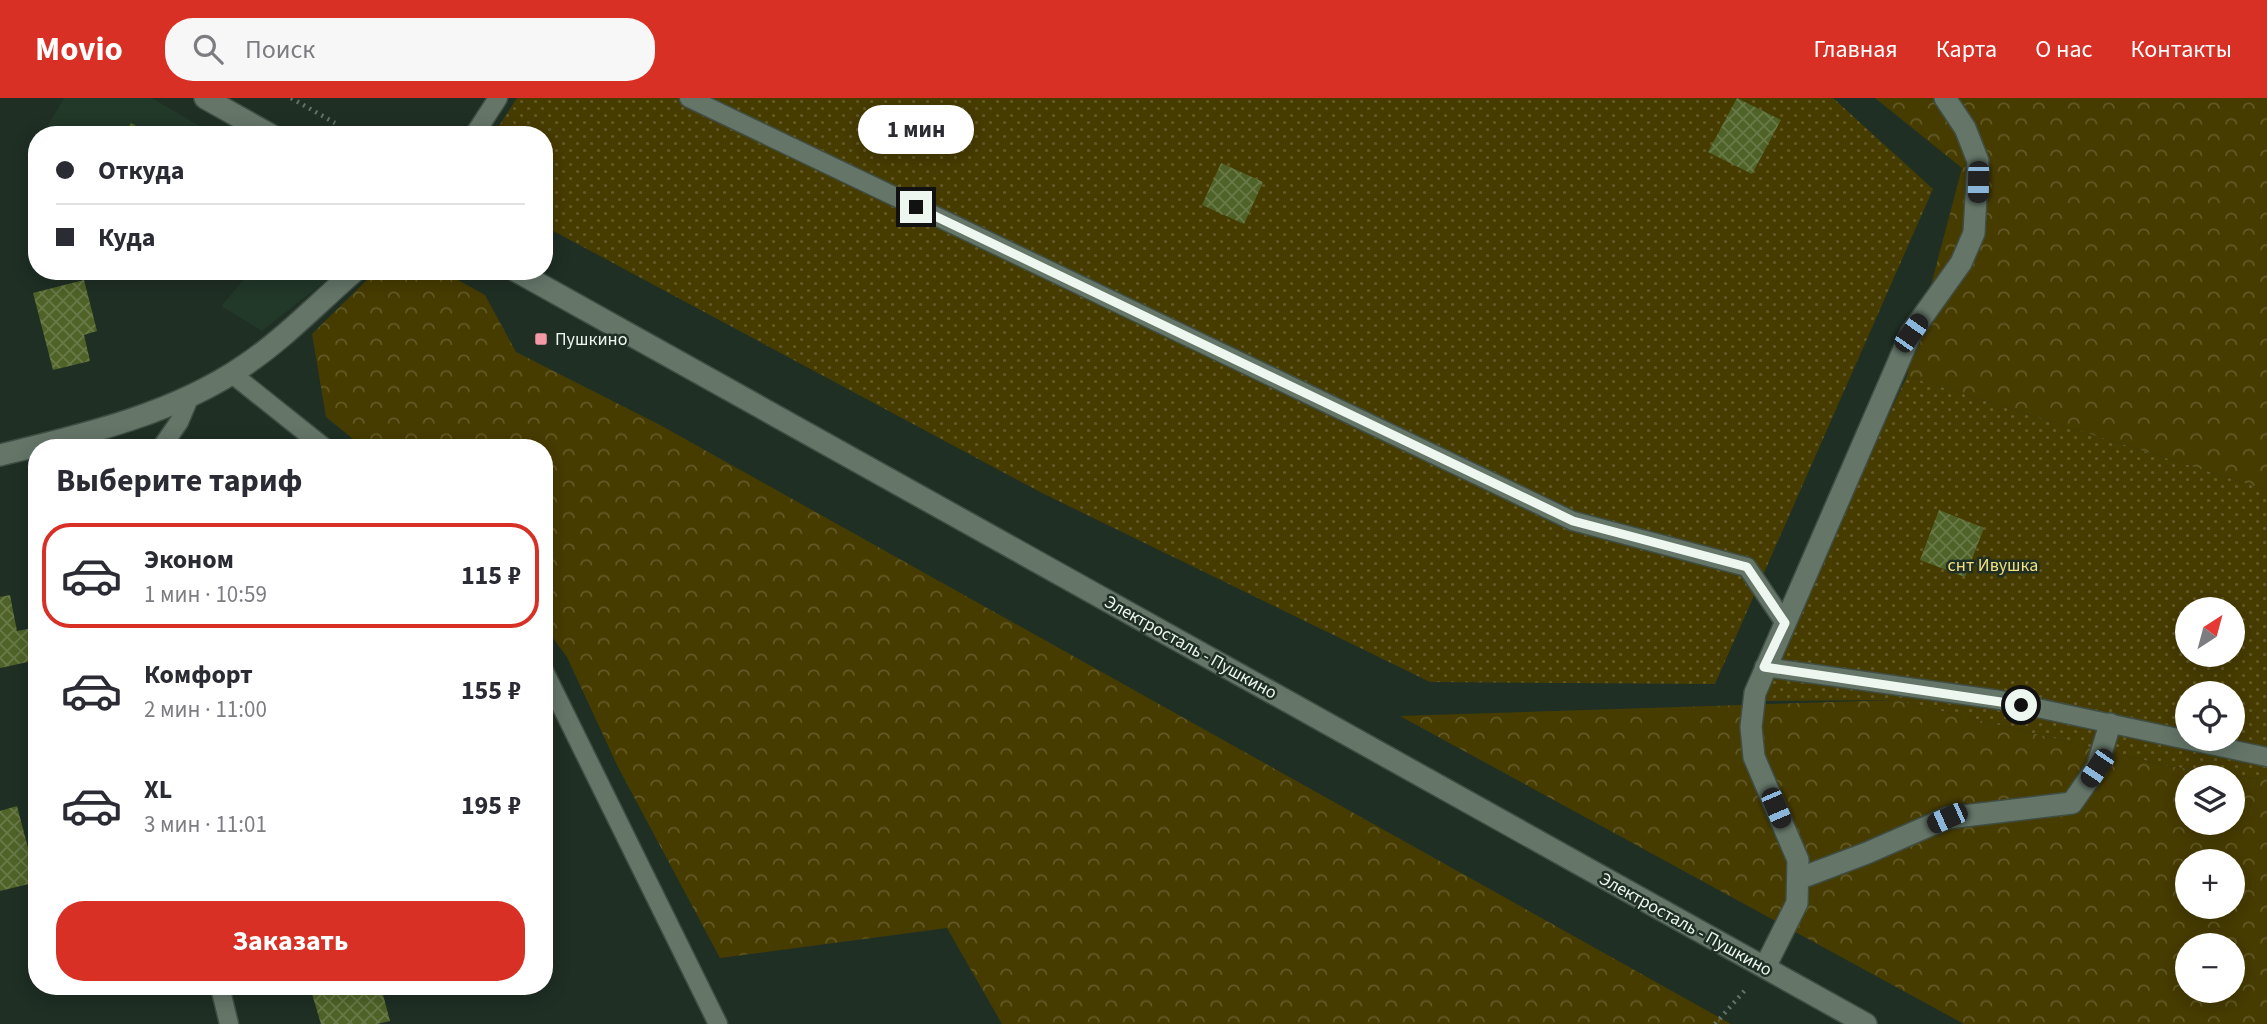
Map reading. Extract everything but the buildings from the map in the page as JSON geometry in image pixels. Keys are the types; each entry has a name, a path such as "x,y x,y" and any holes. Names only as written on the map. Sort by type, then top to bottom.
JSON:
{"street":[{"path":"205,98 255,126"},
{"path":"1765,967 1797,903 1798,860 1754,757 1751,727 1754,701 1764,667 1911,333 1961,263 1974,233 1978,161 1965,128 1945,98"},
{"path":"67,439 89,434 190,396 231,373 287,332 345,280"},
{"name":"Электросталь - Пушкино","path":"532,280 1866,1024"},
{"path":"0,454 28,448"},
{"path":"1798,878 1867,853 1947,818 2072,803 2097,768 2110,724"}],"lane":[{"path":"480,126 498,98"},
{"path":"689,98 1573,521 1747,567 1785,623"},
{"path":"231,373 315,439"},
{"path":"167,439 179,422 190,396"},
{"path":"1764,667 2000,700 2267,757"},
{"path":"553,689 718,1024"},
{"path":"222,995 229,1024"}],"path":[{"path":"291,98 335,123"},
{"path":"1715,1024 1765,967"}],"shaded area":[{"path":"64,98 152,98 200,126 47,126"},
{"path":"243,280 327,280 262,331 221,306"}],"green space":[{"path":"517,98 1833,98 1933,189 1715,684 1430,682 1042,493 553,231 553,126 499,126"},
{"path":"1875,98 2267,98 2267,490 1907,376 1962,168"},
{"path":"367,280 458,280 485,295 516,352 660,425 1731,1024 1002,1024 947,928 720,958 618,767 567,657 553,638 553,439 353,439 326,417 312,334"},
{"name":"снт Ивушка","path":"1907,376 2267,490 2267,780 2245,777 2245,765 2168,766 1896,700 1754,701"},
{"path":"1896,700 2175,767 2175,835 2245,835 2245,777 2267,780 2267,1024 1964,1024 1400,716"}],"place":[{"name":"Пушкино","path":"541,339"}],"route":[{"path":"916,207 1573,521 1747,567 1785,623 1764,667 1975,696 2021,705"}]}
